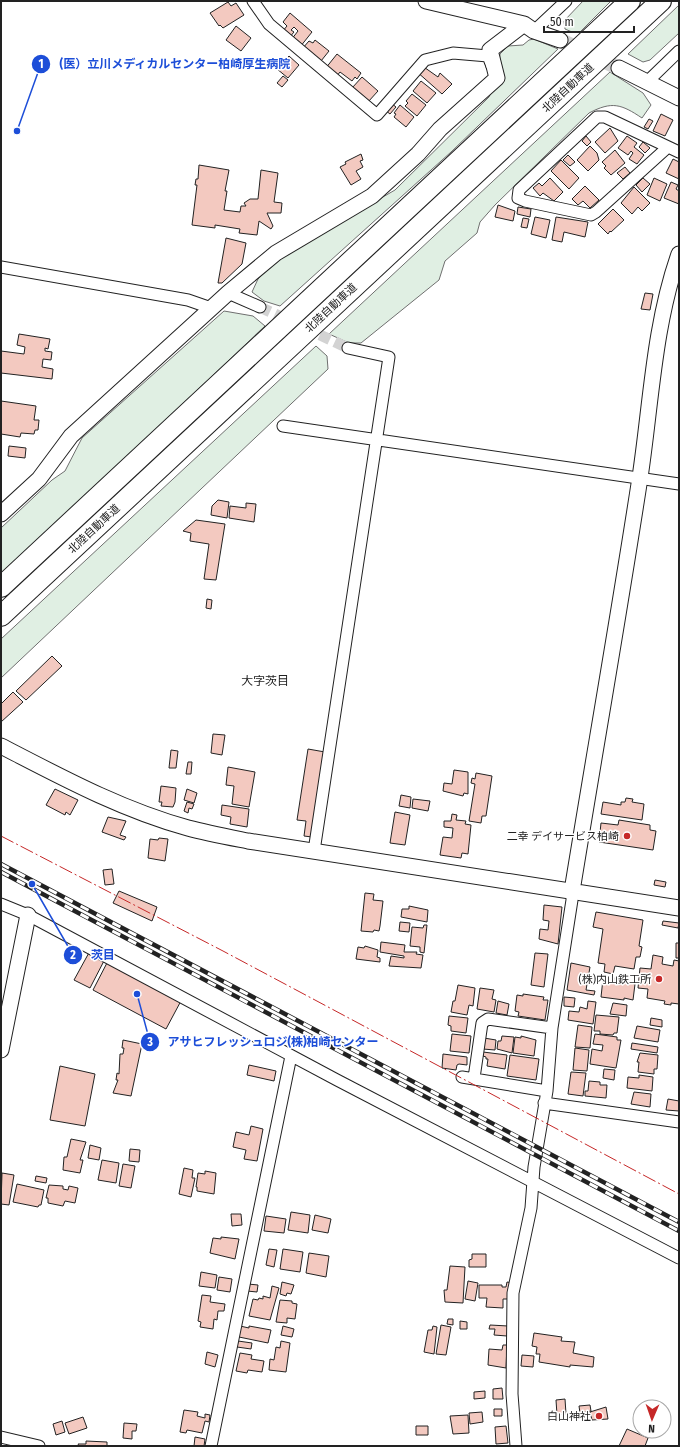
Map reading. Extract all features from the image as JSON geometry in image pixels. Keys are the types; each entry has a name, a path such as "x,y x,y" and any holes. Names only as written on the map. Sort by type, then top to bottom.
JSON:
{"highway":[{"name":"北陸自動車道","path":"1,587 630,1"},
{"name":"北陸自動車道","path":"1,616 661,1"}],"street":[{"path":"253,1 269,24 377,115 425,60 453,53 488,56 497,78"},
{"path":"426,1 465,6 529,27 560,40"},
{"path":"497,78 490,50 529,27 566,1"},
{"path":"647,82 679,51"},
{"path":"619,68 679,98"},
{"path":"1,514 39,479 71,436 228,293 276,253 372,196 418,154 440,129 497,78"},
{"path":"668,147 591,215 525,201 518,198 519,190 597,117 605,117 679,152"},
{"path":"516,1446 512,1394 513,1292 531,1208 534,1167 547,1091 552,1028 572,900 572,891 609,675 640,478 667,291 679,254"},
{"path":"1,268 188,300 211,308"},
{"path":"228,293 260,307"},
{"path":"314,851 378,439 389,357 348,348"},
{"path":"283,426 679,484"},
{"path":"1,746 80,786 128,807 188,828 248,841 679,908"},
{"path":"1,904 28,915 291,1056 534,1181 679,1258"},
{"path":"1,1050 28,915"},
{"path":"474,1078 482,1023 488,1019 552,1028"},
{"path":"211,1446 291,1056"},
{"path":"462,1077 547,1091"},
{"path":"544,1103 679,1122"},
{"path":"1,1437 39,1446"}],"green space":[{"path":"583,1 611,1 580,32 572,32 565,29 564,21"},
{"path":"679,5 679,33 650,60 643,62 628,54"},
{"path":"534,39 558,49 451,152 280,306 264,301 252,292 258,279 279,257 395,190 489,97 498,78 500,54 508,46 523,45 529,40"},
{"path":"610,72 643,93 651,105 642,118 622,107 616,106 604,107 589,113 495,205 480,222 477,233 445,261 439,280 361,343 349,343 329,334"},
{"path":"224,311 253,316 265,326 1,576 1,528 52,480 65,471 82,438"},
{"path":"316,346 327,356 328,369 1,678 1,639"}],"building":[{"path":"228,2 231,6 236,3 244,15 223,28 220,25 219,26 210,13"},
{"path":"290,13 312,32 300,47 291,40 298,31 294,27 291,30 294,32 289,38 282,32 287,26 283,22"},
{"path":"236,26 251,38 241,51 226,40"},
{"path":"315,40 329,51 321,61 319,59 317,61 302,49 309,41 313,43"},
{"path":"337,54 361,73 357,79 355,77 352,81 340,72 336,77 325,69"},
{"path":"289,56 299,65 288,78 277,69"},
{"path":"421,65 438,77 440,73 452,84 442,94 416,71"},
{"path":"283,76 288,80 282,87 277,83"},
{"path":"362,77 378,91 368,102 352,88"},
{"path":"421,81 436,93 427,103 413,91"},
{"path":"412,94 426,105 417,116 405,106 408,103 406,101"},
{"path":"391,103 396,107 390,114 385,110"},
{"path":"400,105 414,117 406,127 394,117 396,114 394,113"},
{"path":"661,114 673,120 665,136 653,131"},
{"path":"649,119 653,121 648,129 644,127"},
{"path":"610,128 618,141 605,153 595,142"},
{"path":"586,136 591,142 587,146 582,141"},
{"path":"627,136 637,143 634,147 644,155 637,164 629,159 633,153 631,151 628,155 618,148"},
{"path":"643,142 650,148 645,153 639,147"},
{"path":"590,146 597,153 599,160 588,171 577,160"},
{"path":"615,150 625,163 611,175 604,168 606,166 602,162"},
{"path":"361,154 363,160 360,161 363,167 356,171 361,179 351,185 340,167 346,164 345,162"},
{"path":"568,155 575,162 570,166 563,160"},
{"path":"673,159 679,162 679,179 666,173"},
{"path":"561,160 579,178 569,189 551,171"},
{"path":"199,165 229,170 225,191 227,191 224,210 240,212 241,206 246,206 244,203 250,199 258,199 261,170 278,173 274,202 282,203 281,213 267,213 273,226 271,229 259,221 257,235 239,233 240,229 215,225 215,228 192,225 197,185 195,185 196,179 198,179"},
{"path":"625,167 630,173 623,179 617,173"},
{"path":"550,178 563,192 554,201 543,193 540,196 533,188 539,183 542,186"},
{"path":"643,178 650,184 642,192 636,185"},
{"path":"654,178 667,184 660,201 647,195"},
{"path":"671,182 678,185 676,189 679,191 679,204 664,198"},
{"path":"585,186 599,200 590,208 583,201 578,205 572,199"},
{"path":"634,187 650,203 642,211 638,207 632,214 621,203"},
{"path":"498,205 515,211 513,221 495,217"},
{"path":"518,207 531,209 530,217 517,214"},
{"path":"613,209 624,220 608,234 598,224"},
{"path":"535,217 550,220 546,238 531,234"},
{"path":"556,217 588,222 585,237 564,232 562,242 552,240"},
{"path":"523,218 529,219 527,228 521,227"},
{"path":"226,238 246,243 242,264 222,283 218,283"},
{"path":"645,293 653,294 650,310 641,309"},
{"path":"19,334 50,339 48,349 45,348 45,351 52,352 51,360 43,359 42,367 53,369 52,379 1,373 1,351 24,354 25,347 17,345"},
{"path":"1,401 36,406 34,420 39,420 38,430 35,430 34,434 21,433 20,437 1,434"},
{"path":"9,446 26,448 25,458 8,456"},
{"path":"218,500 229,502 227,518 211,515 212,506"},
{"path":"246,503 256,504 254,522 229,518 230,506 246,508"},
{"path":"196,520 225,524 216,580 204,579 209,544 190,541 191,533 183,531"},
{"path":"207,599 212,600 211,609 206,608"},
{"path":"52,656 62,666 26,700 16,691"},
{"path":"13,692 23,702 1,722 1,704"},
{"path":"213,734 225,735 222,755 211,753"},
{"path":"308,749 325,752 312,837 304,836 306,821 297,820"},
{"path":"171,750 178,751 176,768 169,768"},
{"path":"188,762 192,762 191,774 186,774"},
{"path":"228,767 255,772 249,807 232,804 234,786 226,785"},
{"path":"454,770 468,772 468,794 464,793 463,796 443,791 444,783 452,784"},
{"path":"476,773 492,776 486,816 482,816 481,823 469,821 475,784 471,783 472,778 475,779"},
{"path":"161,786 176,788 173,807 161,806 162,802 159,802"},
{"path":"55,789 78,800 70,815 66,812 65,815 46,805"},
{"path":"187,789 197,793 194,803 184,800"},
{"path":"401,795 411,797 410,808 399,806"},
{"path":"626,798 633,799 632,802 644,804 642,820 601,814 603,802 621,805 621,802 625,802"},
{"path":"413,799 430,801 428,811 412,808"},
{"path":"187,802 194,804 192,809 189,808 188,813 184,811"},
{"path":"222,805 249,809 247,827 230,824 231,817 221,815"},
{"path":"395,812 410,815 405,845 390,843"},
{"path":"452,814 457,815 456,820 466,821 465,824 471,825 468,854 462,853 461,858 440,855 443,837 452,838 453,828 444,827 444,821 451,821"},
{"path":"108,817 126,821 120,835 126,837 124,840 102,832"},
{"name":"二幸 デイサービス柏崎","path":"619,820 650,825 650,830 656,831 653,850 599,842 601,823 618,825"},
{"path":"159,838 168,839 165,861 148,858 150,839 158,840"},
{"path":"112,869 114,884 105,885 103,870"},
{"path":"655,880 666,882 665,887 654,885"},
{"path":"119,891 157,907 152,921 113,903"},
{"path":"365,893 374,894 373,900 383,901 379,931 361,931"},
{"path":"544,905 562,907 558,944 539,939 540,929 548,930 549,921 543,920"},
{"path":"409,906 428,910 427,922 401,917 402,909 409,909"},
{"path":"596,912 643,920 639,946 642,947 640,957 636,957 634,969 615,966 613,974 604,972 605,964 598,963 603,929 593,927"},
{"path":"663,921 679,923 678,928 662,925"},
{"path":"400,922 410,923 409,932 399,931"},
{"path":"424,925 427,925 424,953 420,952 420,947 410,946 412,927 423,928"},
{"path":"381,942 405,945 404,952 417,952 416,954 423,955 421,968 389,966 391,956 404,958 404,956 380,952"},
{"path":"676,943 679,943 679,958 676,958"},
{"path":"365,946 378,950 377,957 380,958 380,962 356,959 358,947 364,948"},
{"path":"91,949 106,957 90,988 74,980"},
{"path":"535,953 548,954 544,987 531,985"},
{"name":"(株)内山鉄工所","path":"653,955 663,957 662,964 673,966 674,960 679,961 679,1004 664,1004 665,1001 647,998 648,989 638,988 640,968 651,969"},
{"path":"109,959 182,999 166,1029 93,990"},
{"path":"571,963 590,967 586,990 595,991 594,995 567,990"},
{"path":"614,978 628,980 627,982 635,984 633,1000 601,997 603,979 614,981"},
{"path":"458,985 475,988 473,1006 469,1005 467,1015 451,1012"},
{"path":"480,988 494,990 492,999 496,1000 494,1012 477,1009"},
{"path":"523,994 544,997 543,1000 548,1000 545,1020 518,1016 519,1012 515,1011 517,995 523,996"},
{"path":"564,997 575,998 574,1007 564,1006"},
{"path":"498,1001 509,1004 507,1015 496,1013"},
{"path":"588,1001 596,1002 593,1024 568,1020 569,1011 579,1012 580,1007 587,1009"},
{"path":"613,1003 627,1005 626,1016 610,1014"},
{"path":"596,1015 619,1017 617,1033 614,1033 613,1035 600,1034 600,1031 594,1031"},
{"path":"449,1016 468,1018 466,1033 451,1031 451,1026 448,1025"},
{"path":"651,1018 662,1020 662,1027 650,1025"},
{"path":"578,1025 592,1027 590,1048 575,1047"},
{"path":"637,1026 660,1030 658,1042 634,1038"},
{"path":"452,1034 471,1036 469,1053 450,1051"},
{"path":"595,1034 617,1037 617,1040 621,1040 616,1068 590,1064 592,1049 602,1051 603,1045 593,1044"},
{"path":"502,1036 514,1037 512,1053 497,1049 498,1041 501,1041"},
{"path":"521,1036 536,1040 534,1056 513,1053 515,1037 521,1038"},
{"path":"484,1038 496,1040 495,1050 483,1049"},
{"path":"123,1040 142,1044 131,1096 113,1093 118,1080 116,1080 117,1073 119,1074 120,1054 123,1054"},
{"path":"632,1043 658,1047 657,1053 631,1049"},
{"path":"575,1048 589,1050 587,1071 573,1070"},
{"path":"483,1052 507,1055 505,1069 487,1066 488,1059 483,1056"},
{"path":"640,1053 658,1055 657,1069 654,1069 654,1074 638,1072 639,1062 637,1062"},
{"path":"443,1054 467,1057 467,1065 459,1064 457,1065 456,1070 442,1068"},
{"path":"510,1055 539,1059 536,1080 507,1076"},
{"path":"249,1065 276,1071 274,1081 247,1075"},
{"path":"60,1066 95,1074 85,1126 50,1120"},
{"path":"604,1069 615,1070 614,1080 603,1078"},
{"path":"571,1072 586,1073 583,1096 568,1094"},
{"path":"639,1075 653,1077 652,1091 627,1088 628,1077 639,1078"},
{"path":"589,1081 600,1082 600,1085 607,1085 606,1098 585,1096 585,1091 588,1091"},
{"path":"634,1092 651,1094 650,1107 631,1104"},
{"path":"668,1099 679,1101 679,1111 666,1110"},
{"path":"251,1126 263,1129 257,1161 244,1159 246,1150 233,1147 236,1132 249,1135"},
{"path":"71,1139 86,1142 80,1160 83,1160 80,1173 63,1170 64,1157 67,1157"},
{"path":"90,1145 101,1148 99,1160 88,1158"},
{"path":"130,1149 140,1150 139,1162 129,1161"},
{"path":"102,1160 119,1163 116,1183 98,1180"},
{"path":"123,1164 135,1166 131,1188 119,1186"},
{"path":"184,1168 193,1170 192,1178 195,1178 191,1197 179,1194"},
{"path":"205,1171 216,1173 214,1194 197,1191 196,1187 198,1173 205,1174"},
{"path":"2,1173 14,1175 9,1205 1,1204"},
{"path":"36,1176 47,1178 46,1183 35,1181"},
{"path":"17,1184 44,1190 41,1205 38,1207 13,1202"},
{"path":"49,1185 63,1186 63,1189 68,1190 69,1186 78,1188 75,1203 65,1201 63,1206 48,1203 48,1198 46,1198"},
{"path":"291,1212 310,1215 308,1233 288,1230"},
{"path":"231,1214 241,1214 242,1225 232,1226"},
{"path":"315,1215 331,1219 328,1233 312,1230"},
{"path":"266,1216 286,1219 284,1233 264,1231"},
{"path":"221,1237 239,1239 235,1259 210,1253 213,1238 221,1239"},
{"path":"269,1249 277,1250 274,1267 266,1265"},
{"path":"283,1249 303,1252 300,1272 280,1269"},
{"path":"309,1253 329,1256 326,1277 306,1273"},
{"path":"472,1254 486,1254 486,1267 469,1267 469,1260 472,1259"},
{"path":"450,1266 465,1267 463,1303 445,1302 444,1290 447,1290"},
{"path":"201,1272 217,1275 215,1288 199,1286"},
{"path":"219,1277 232,1279 230,1292 217,1290"},
{"path":"468,1281 478,1283 475,1301 465,1299"},
{"path":"282,1282 294,1285 291,1294 287,1293 286,1296 280,1294"},
{"path":"507,1282 513,1283 510,1299 503,1299 503,1308 486,1307 487,1298 479,1298 479,1285 502,1285 502,1287 506,1287"},
{"path":"248,1284 258,1285 257,1292 247,1291"},
{"path":"272,1286 279,1288 270,1320 249,1316 253,1299 263,1299 263,1296 270,1298"},
{"path":"202,1295 211,1296 210,1302 225,1304 224,1311 218,1311 217,1320 214,1319 213,1329 200,1327 201,1322 198,1321"},
{"path":"280,1300 292,1301 292,1303 297,1304 295,1319 287,1318 287,1323 276,1322"},
{"path":"448,1319 453,1319 453,1325 447,1324"},
{"path":"460,1321 467,1322 467,1329 460,1329"},
{"path":"441,1325 451,1327 446,1355 436,1354"},
{"path":"490,1325 508,1326 507,1336 494,1335 495,1329 489,1329"},
{"path":"240,1326 271,1330 268,1343 239,1337"},
{"path":"283,1326 294,1329 292,1337 281,1335"},
{"path":"433,1326 437,1327 434,1354 424,1352 428,1330 432,1330"},
{"path":"534,1333 562,1337 561,1341 575,1342 573,1353 594,1357 593,1367 570,1365 570,1367 539,1362 540,1354 536,1354 537,1347 532,1346"},
{"path":"238,1341 252,1343 251,1349 237,1347"},
{"path":"281,1341 290,1343 286,1372 269,1370 270,1359 274,1360 276,1347 280,1348"},
{"path":"503,1345 507,1345 506,1368 488,1365 489,1349 502,1350"},
{"path":"207,1352 218,1355 215,1367 205,1364"},
{"path":"240,1353 252,1355 251,1359 264,1361 262,1372 248,1370 247,1373 236,1371"},
{"path":"522,1355 534,1356 533,1367 521,1366"},
{"path":"502,1388 503,1399 493,1399 493,1389"},
{"path":"485,1391 485,1398 474,1399 474,1392"},
{"path":"565,1399 566,1414 557,1415 556,1400"},
{"path":"590,1405 591,1411 580,1413 579,1406"},
{"name":"白山神社","path":"606,1407 608,1419 592,1420 590,1412"},
{"path":"494,1409 502,1409 502,1416 494,1416"},
{"path":"184,1410 198,1412 197,1416 205,1418 205,1414 210,1415 209,1422 205,1421 202,1433 187,1430 186,1433 180,1432"},
{"path":"482,1412 483,1422 470,1424 469,1413"},
{"path":"468,1415 469,1433 453,1434 450,1416"},
{"path":"83,1417 87,1428 69,1434 65,1423"},
{"path":"62,1421 65,1432 56,1435 53,1424"},
{"path":"124,1423 137,1424 136,1431 132,1431 132,1439 123,1438"},
{"path":"416,1426 428,1426 428,1435 416,1435"},
{"path":"506,1426 508,1443 496,1444 495,1427"},
{"path":"627,1429 632,1431 632,1439 648,1439 645,1446 619,1446"},
{"path":"195,1437 205,1439 204,1446 194,1446"},
{"path":"86,1441 107,1442 107,1446 79,1446 78,1444 86,1444"}],"tunnel":[{"path":"560,40 619,68"},
{"path":"260,307 348,348"}],"railway":[{"path":"1,864 679,1222"},
{"path":"1,872 679,1231"}],"power":[{"path":"1,836 223,951 679,1194"}],"place":[{"name":"(医）立川メディカルセンター柏崎厚生病院","path":"17,131"},
{"name":"二幸 デイサービス柏崎","path":"627,836"},
{"name":"茨目","path":"32,884"},
{"name":"(株)内山鉄工所","path":"659,979"},
{"name":"アサヒフレッシュロジ(株)柏崎センター","path":"137,994"},
{"name":"白山神社","path":"599,1416"}],"district":[{"name":"大字茨目","path":"265,681"}]}
